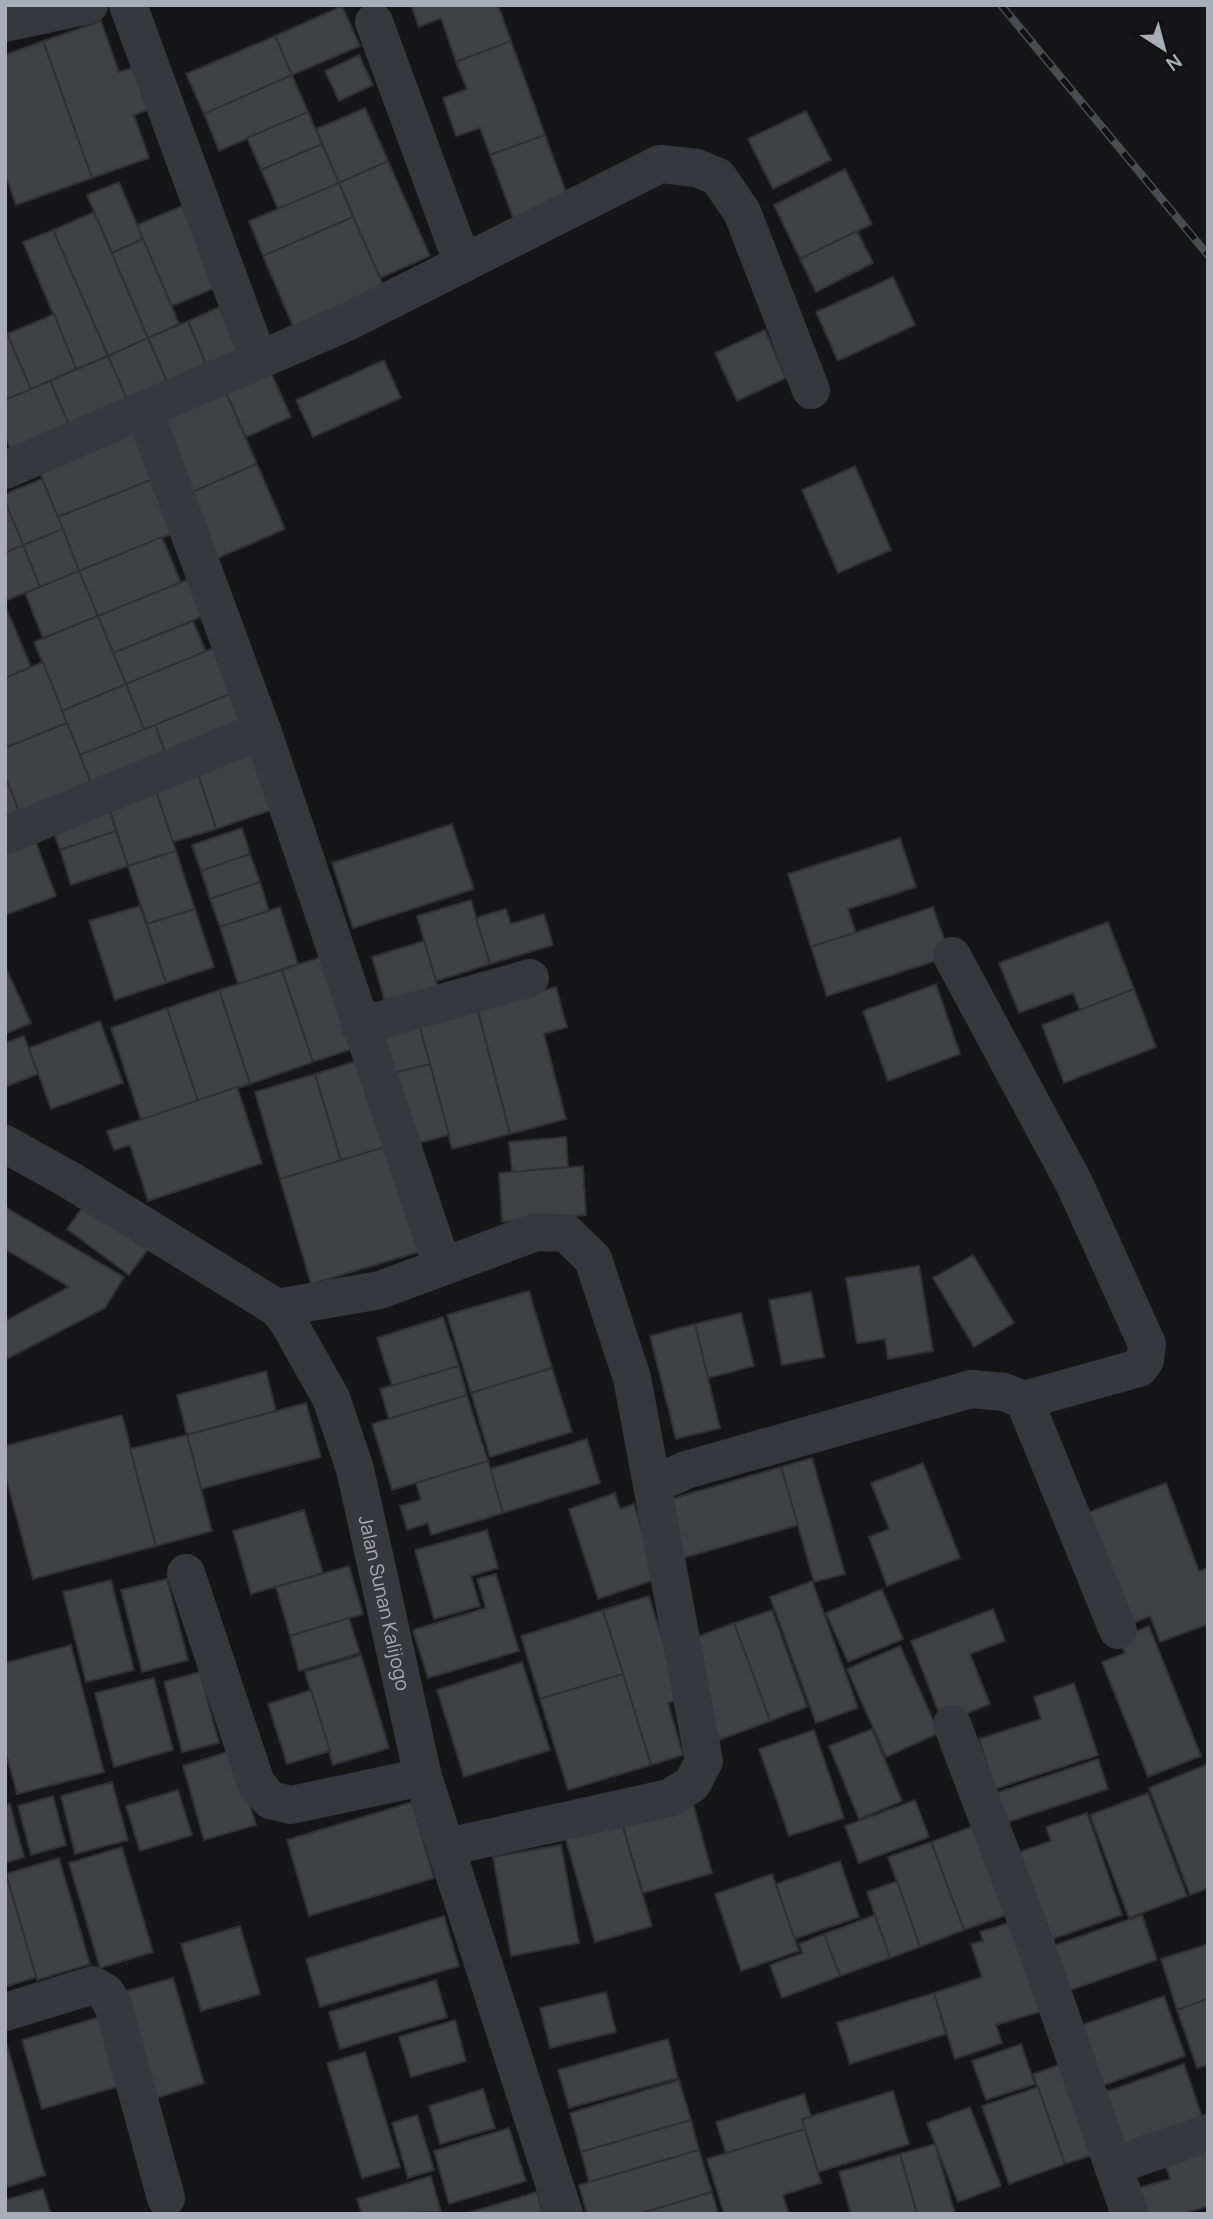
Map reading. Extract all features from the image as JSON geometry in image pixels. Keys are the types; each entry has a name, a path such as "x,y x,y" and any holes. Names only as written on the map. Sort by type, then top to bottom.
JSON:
{"street":[{"path":"5,23 89,5"},
{"path":"128,5 259,361"},
{"path":"374,22 463,264"},
{"path":"5,470 347,322 660,164 698,167 718,177 742,212 811,390"},
{"path":"144,410 262,730 442,1265"},
{"path":"5,836 262,730"},
{"path":"652,1485 686,1470 971,1389 1004,1392 1024,1399 1139,1368 1145,1360 1147,1344 1074,1182 952,956"},
{"path":"360,1026 530,978"},
{"name":"Jalan Sunan Kalijogo","path":"5,1144 68,1179 277,1308 287,1320 331,1398 355,1469 423,1777 564,2214"},
{"path":"277,1308 380,1290 536,1232 566,1233 593,1259 632,1378 704,1761 692,1784 669,1798 447,1847"},
{"path":"1024,1399 1118,1630"},
{"path":"186,1573 256,1783 270,1800 291,1805 423,1777"},
{"path":"952,1724 1036,1946 1129,2214"},
{"path":"5,2012 93,1985 106,1993 114,2008 166,2198"},
{"path":"1113,2166 1208,2133"}],"building":[{"path":"411,5 498,5 511,41 456,62 441,18 419,27"},
{"path":"342,6 360,46 292,75 275,36"},
{"path":"101,21 119,72 140,65 154,108 134,115 149,158 92,178 43,41"},
{"path":"275,36 292,75 204,114 186,74"},
{"path":"43,41 92,178 16,205 5,174 5,55"},
{"path":"511,41 545,135 490,155 480,128 456,136 443,98 467,89 456,62"},
{"path":"359,55 373,85 339,101 325,71"},
{"path":"292,75 308,112 219,151 204,114"},
{"path":"365,108 388,161 339,183 316,129"},
{"path":"806,111 831,160 773,189 748,139"},
{"path":"308,112 322,144 261,170 247,138"},
{"path":"545,135 571,206 516,226 490,155"},
{"path":"322,144 339,183 278,209 261,170"},
{"path":"388,161 430,256 380,278 339,183"},
{"path":"845,169 872,224 800,259 774,205"},
{"path":"119,182 143,239 112,253 87,195"},
{"path":"339,183 353,217 263,256 249,221"},
{"path":"182,206 217,287 172,306 137,225"},
{"path":"94,212 148,338 108,356 53,230"},
{"path":"353,217 386,291 295,331 263,256"},
{"path":"53,230 108,356 76,369 23,242"},
{"path":"857,231 873,263 816,292 800,259"},
{"path":"143,239 179,324 148,338 112,253"},
{"path":"893,277 915,325 838,361 816,312"},
{"path":"219,307 244,363 211,377 188,321"},
{"path":"54,314 76,369 31,389 7,334"},
{"path":"188,321 211,377 172,393 148,338"},
{"path":"5,329 31,389 5,400"},
{"path":"765,330 786,378 737,401 715,353"},
{"path":"148,338 172,393 132,411 108,356"},
{"path":"108,356 132,411 74,436 50,381"},
{"path":"384,360 401,398 313,437 296,400"},
{"path":"268,366 291,417 246,437 223,386"},
{"path":"50,381 74,436 16,461 5,437 5,400"},
{"path":"223,386 257,464 183,496 150,418"},
{"path":"133,424 156,478 58,517 36,463"},
{"path":"257,464 285,529 211,561 183,496"},
{"path":"855,466 891,550 838,573 802,490"},
{"path":"156,478 177,532 79,571 58,517"},
{"path":"42,479 63,529 23,545 5,501 5,494"},
{"path":"5,501 23,545 5,553"},
{"path":"63,529 79,571 40,587 23,545"},
{"path":"162,537 181,583 98,616 79,571"},
{"path":"23,545 40,587 5,601 5,553"},
{"path":"79,571 98,616 43,638 25,593"},
{"path":"196,576 211,613 113,653 98,616"},
{"path":"5,605 31,667 5,678"},
{"path":"98,616 126,684 62,711 34,642"},
{"path":"193,621 206,652 126,684 113,653"},
{"path":"223,644 242,689 144,730 126,684"},
{"path":"43,662 67,723 5,748 5,678"},
{"path":"126,684 144,730 80,755 62,711"},
{"path":"242,689 257,728 169,763 155,725"},
{"path":"67,723 95,793 23,822 5,776 5,748"},
{"path":"155,725 169,763 95,793 80,755"},
{"path":"262,750 280,807 216,829 197,771"},
{"path":"197,771 216,829 173,842 154,785"},
{"path":"5,776 23,822 5,829"},
{"path":"154,785 176,851 128,866 107,801"},
{"path":"107,801 116,831 60,850 49,820"},
{"path":"452,824 474,889 353,928 332,863"},
{"path":"242,828 250,854 201,871 192,845"},
{"path":"116,831 128,866 71,885 60,850"},
{"path":"900,838 916,887 848,909 856,933 811,947 788,874"},
{"path":"35,840 56,896 5,915 5,851"},
{"path":"176,851 195,909 147,924 128,866"},
{"path":"250,854 260,882 210,899 201,871"},
{"path":"260,882 269,911 220,927 210,899"},
{"path":"471,900 490,964 436,981 417,916"},
{"path":"140,906 166,983 115,1000 89,921"},
{"path":"280,907 298,964 238,984 220,927"},
{"path":"933,907 950,956 827,996 811,947"},
{"path":"195,909 214,967 166,983 147,924"},
{"path":"506,909 511,924 544,914 553,945 490,964 476,918"},
{"path":"1108,922 1134,989 1080,1010 1073,993 1019,1013 999,963"},
{"path":"424,941 442,1001 389,1016 372,957"},
{"path":"330,954 361,1046 313,1062 282,970"},
{"path":"5,966 31,1023 5,1034"},
{"path":"282,970 313,1062 250,1084 219,990"},
{"path":"936,984 960,1054 888,1081 863,1011"},
{"path":"556,987 567,1027 544,1034 566,1119 510,1134 477,1008"},
{"path":"1134,989 1156,1047 1064,1083 1042,1025"},
{"path":"219,990 250,1084 198,1101 167,1008"},
{"path":"167,1008 198,1101 141,1120 111,1028"},
{"path":"477,1008 510,1134 452,1149 419,1024"},
{"path":"100,1021 123,1083 51,1109 29,1048"},
{"path":"419,1024 430,1064 386,1075 375,1035"},
{"path":"24,1036 38,1074 5,1087 5,1043"},
{"path":"366,1058 391,1145 341,1161 315,1074"},
{"path":"430,1064 449,1135 404,1147 386,1075"},
{"path":"315,1074 341,1161 280,1179 255,1092"},
{"path":"237,1087 262,1163 148,1201 130,1145 114,1150 107,1131"},
{"path":"566,1137 568,1167 512,1172 509,1142"},
{"path":"391,1145 422,1251 311,1284 280,1179"},
{"path":"583,1166 586,1215 502,1222 499,1173"},
{"path":"89,1198 152,1244 129,1275 67,1229"},
{"path":"5,1207 124,1277 105,1308 7,1359 5,1321 69,1287 5,1249"},
{"path":"973,1255 1014,1323 974,1347 933,1278"},
{"path":"919,1266 933,1351 888,1359 885,1339 857,1343 846,1278"},
{"path":"529,1291 552,1368 471,1393 447,1315"},
{"path":"811,1292 824,1357 782,1365 769,1300"},
{"path":"741,1313 754,1366 708,1378 695,1324"},
{"path":"443,1317 459,1366 392,1386 377,1338"},
{"path":"695,1324 720,1428 676,1439 650,1336"},
{"path":"459,1366 467,1395 389,1419 380,1389"},
{"path":"552,1368 572,1432 490,1457 471,1393"},
{"path":"266,1371 276,1411 187,1435 177,1395"},
{"path":"467,1395 488,1461 392,1490 372,1424"},
{"path":"306,1403 321,1457 201,1489 187,1435"},
{"path":"122,1415 156,1546 33,1579 5,1474 5,1446"},
{"path":"187,1435 212,1531 156,1546 130,1449"},
{"path":"587,1439 600,1483 503,1513 490,1469"},
{"path":"812,1458 845,1574 814,1582 781,1467"},
{"path":"488,1461 503,1513 431,1535 428,1523 407,1530 400,1506 421,1500 416,1483"},
{"path":"923,1463 960,1558 887,1586 869,1537 889,1529 871,1483"},
{"path":"781,1467 798,1525 680,1559 664,1501"},
{"path":"1166,1483 1199,1571 1208,1568 1208,1624 1160,1642 1150,1616 1131,1624 1089,1512"},
{"path":"615,1493 620,1509 634,1504 657,1579 598,1599 569,1509"},
{"path":"304,1510 323,1573 251,1594 233,1531"},
{"path":"487,1530 498,1568 471,1576 480,1606 434,1619 415,1550"},
{"path":"349,1566 363,1614 290,1636 276,1587"},
{"path":"496,1574 519,1651 428,1678 413,1630 486,1608 477,1579"},
{"path":"167,1579 188,1660 142,1672 121,1590"},
{"path":"111,1580 134,1670 86,1682 63,1592"},
{"path":"812,1581 858,1708 816,1723 770,1597"},
{"path":"882,1589 903,1639 848,1662 826,1613"},
{"path":"649,1596 681,1699 668,1703 683,1755 651,1765 603,1610"},
{"path":"993,1609 1005,1641 970,1654 990,1704 943,1723 911,1641"},
{"path":"603,1610 623,1674 540,1699 521,1636"},
{"path":"772,1610 807,1707 770,1721 734,1623"},
{"path":"349,1618 360,1653 299,1671 290,1636"},
{"path":"734,1623 770,1721 719,1740 683,1642"},
{"path":"1149,1626 1201,1756 1148,1777 1102,1662 1125,1653 1118,1638"},
{"path":"71,1645 104,1772 17,1794 5,1750 5,1663"},
{"path":"900,1646 939,1733 886,1757 847,1669"},
{"path":"361,1655 389,1748 333,1765 305,1672"},
{"path":"522,1662 550,1750 464,1777 437,1690"},
{"path":"200,1672 219,1743 182,1752 164,1682"},
{"path":"623,1674 651,1765 568,1790 540,1699"},
{"path":"154,1678 173,1750 114,1767 95,1693"},
{"path":"1074,1683 1098,1755 995,1789 979,1739 1041,1719 1034,1697"},
{"path":"311,1690 330,1751 287,1764 268,1704"},
{"path":"872,1729 902,1801 859,1819 829,1746"},
{"path":"814,1730 844,1818 789,1836 759,1749"},
{"path":"233,1750 256,1825 204,1840 183,1766"},
{"path":"1098,1759 1108,1789 996,1826 987,1796"},
{"path":"1208,1764 1208,1888 1190,1895 1149,1788"},
{"path":"112,1782 128,1840 75,1854 61,1796"},
{"path":"178,1790 192,1835 140,1851 126,1806"},
{"path":"1148,1793 1187,1896 1129,1918 1090,1815"},
{"path":"53,1796 66,1845 31,1855 18,1806"},
{"path":"691,1796 712,1873 643,1893 620,1817"},
{"path":"915,1800 929,1837 859,1863 845,1826"},
{"path":"412,1802 434,1878 309,1916 287,1840"},
{"path":"10,1804 24,1857 5,1863 5,1805"},
{"path":"1087,1813 1122,1915 1044,1942 1014,1854 1051,1841 1046,1827"},
{"path":"620,1817 652,1926 595,1942 564,1833"},
{"path":"984,1822 1017,1911 964,1930 931,1842"},
{"path":"931,1842 964,1930 920,1947 888,1857"},
{"path":"561,1845 579,1943 511,1956 493,1857"},
{"path":"122,1847 153,1952 100,1968 69,1863"},
{"path":"59,1858 90,1964 37,1980 6,1874"},
{"path":"840,1861 859,1917 794,1939 776,1884"},
{"path":"5,1874 36,1977 5,1987"},
{"path":"772,1874 799,1951 741,1971 715,1894"},
{"path":"897,1881 920,1947 890,1958 867,1892"},
{"path":"875,1915 890,1958 840,1976 824,1934"},
{"path":"1142,1915 1157,1960 1062,1993 1046,1948"},
{"path":"444,1916 459,1966 320,2007 306,1959"},
{"path":"1018,1920 1046,2010 996,2025 1002,2043 955,2059 934,1993 982,1977 971,1944 983,1941 980,1932"},
{"path":"240,1926 260,1994 201,2011 181,1944"},
{"path":"824,1934 840,1976 782,1998 770,1965 803,1953 799,1944"},
{"path":"1208,1944 1208,1999 1177,2010 1161,1959"},
{"path":"173,1978 204,2083 154,2099 122,1992"},
{"path":"436,1980 447,2017 340,2049 329,2012"},
{"path":"606,1992 616,2032 550,2048 540,2008"},
{"path":"934,1993 946,2034 850,2064 837,2023"},
{"path":"1164,1996 1185,2056 1096,2088 1076,2027"},
{"path":"1208,1999 1208,2065 1197,2068 1177,2010"},
{"path":"103,2016 123,2085 42,2109 22,2040"},
{"path":"455,2020 466,2061 411,2077 399,2037"},
{"path":"668,2039 678,2078 569,2108 558,2070"},
{"path":"5,2043 45,2175 5,2188"},
{"path":"1021,2044 1035,2084 986,2100 972,2061"},
{"path":"365,2052 400,2167 362,2178 327,2063"},
{"path":"1070,2061 1101,2152 1065,2164 1033,2074"},
{"path":"1184,2064 1204,2123 1118,2153 1097,2095"},
{"path":"679,2080 691,2120 581,2152 570,2113"},
{"path":"1038,2087 1065,2164 1009,2184 982,2106"},
{"path":"483,2089 495,2128 440,2144 429,2106"},
{"path":"893,2091 909,2144 818,2172 802,2119"},
{"path":"804,2094 811,2117 802,2119 805,2129 726,2153 716,2122"},
{"path":"970,2107 1001,2186 958,2202 927,2123"},
{"path":"417,2115 434,2170 408,2178 392,2123"},
{"path":"691,2120 699,2150 589,2182 581,2152"},
{"path":"509,2128 526,2181 449,2204 434,2151"},
{"path":"805,2129 821,2183 783,2195 789,2214 724,2214 707,2159"},
{"path":"1208,2141 1208,2206 1183,2214 1143,2214 1135,2189 1170,2179 1163,2155"},
{"path":"935,2144 955,2214 917,2214 900,2154"},
{"path":"699,2150 712,2192 639,2214 587,2214 579,2185"},
{"path":"900,2154 917,2214 851,2214 839,2172"},
{"path":"431,2176 441,2212 362,2214 357,2199"},
{"path":"43,2189 51,2214 5,2214 5,2200"},
{"path":"537,2192 543,2214 465,2214"},
{"path":"712,2192 718,2214 639,2214"}],"railway":[{"path":"1001,5 1208,255"}]}
